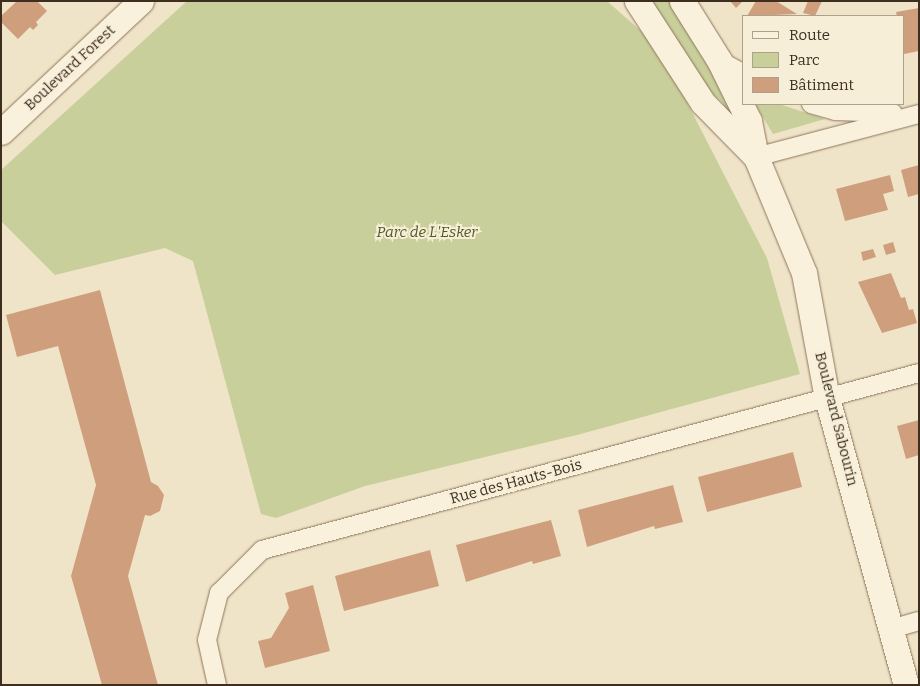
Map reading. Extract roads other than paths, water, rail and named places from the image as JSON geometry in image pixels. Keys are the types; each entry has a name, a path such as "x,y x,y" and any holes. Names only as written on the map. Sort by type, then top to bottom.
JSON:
{"street":[{"name":"Boulevard Sabourin","path":"682,1 719,60 749,121 756,157 804,273 828,398 906,685"},
{"name":"Boulevard Forest","path":"1,132 141,2"},
{"name":"Boulevard Sabourin","path":"637,2 703,103 756,157"},
{"path":"719,60 742,73"},
{"path":"816,105 866,114 919,113"},
{"path":"756,157 919,113"},
{"name":"Rue des Hauts-Bois","path":"217,685 207,640 219,594 262,550 919,373"},
{"path":"891,629 919,621"}],"park label":[{"name":"Parc de L'Esker","path":"427,233"}]}
